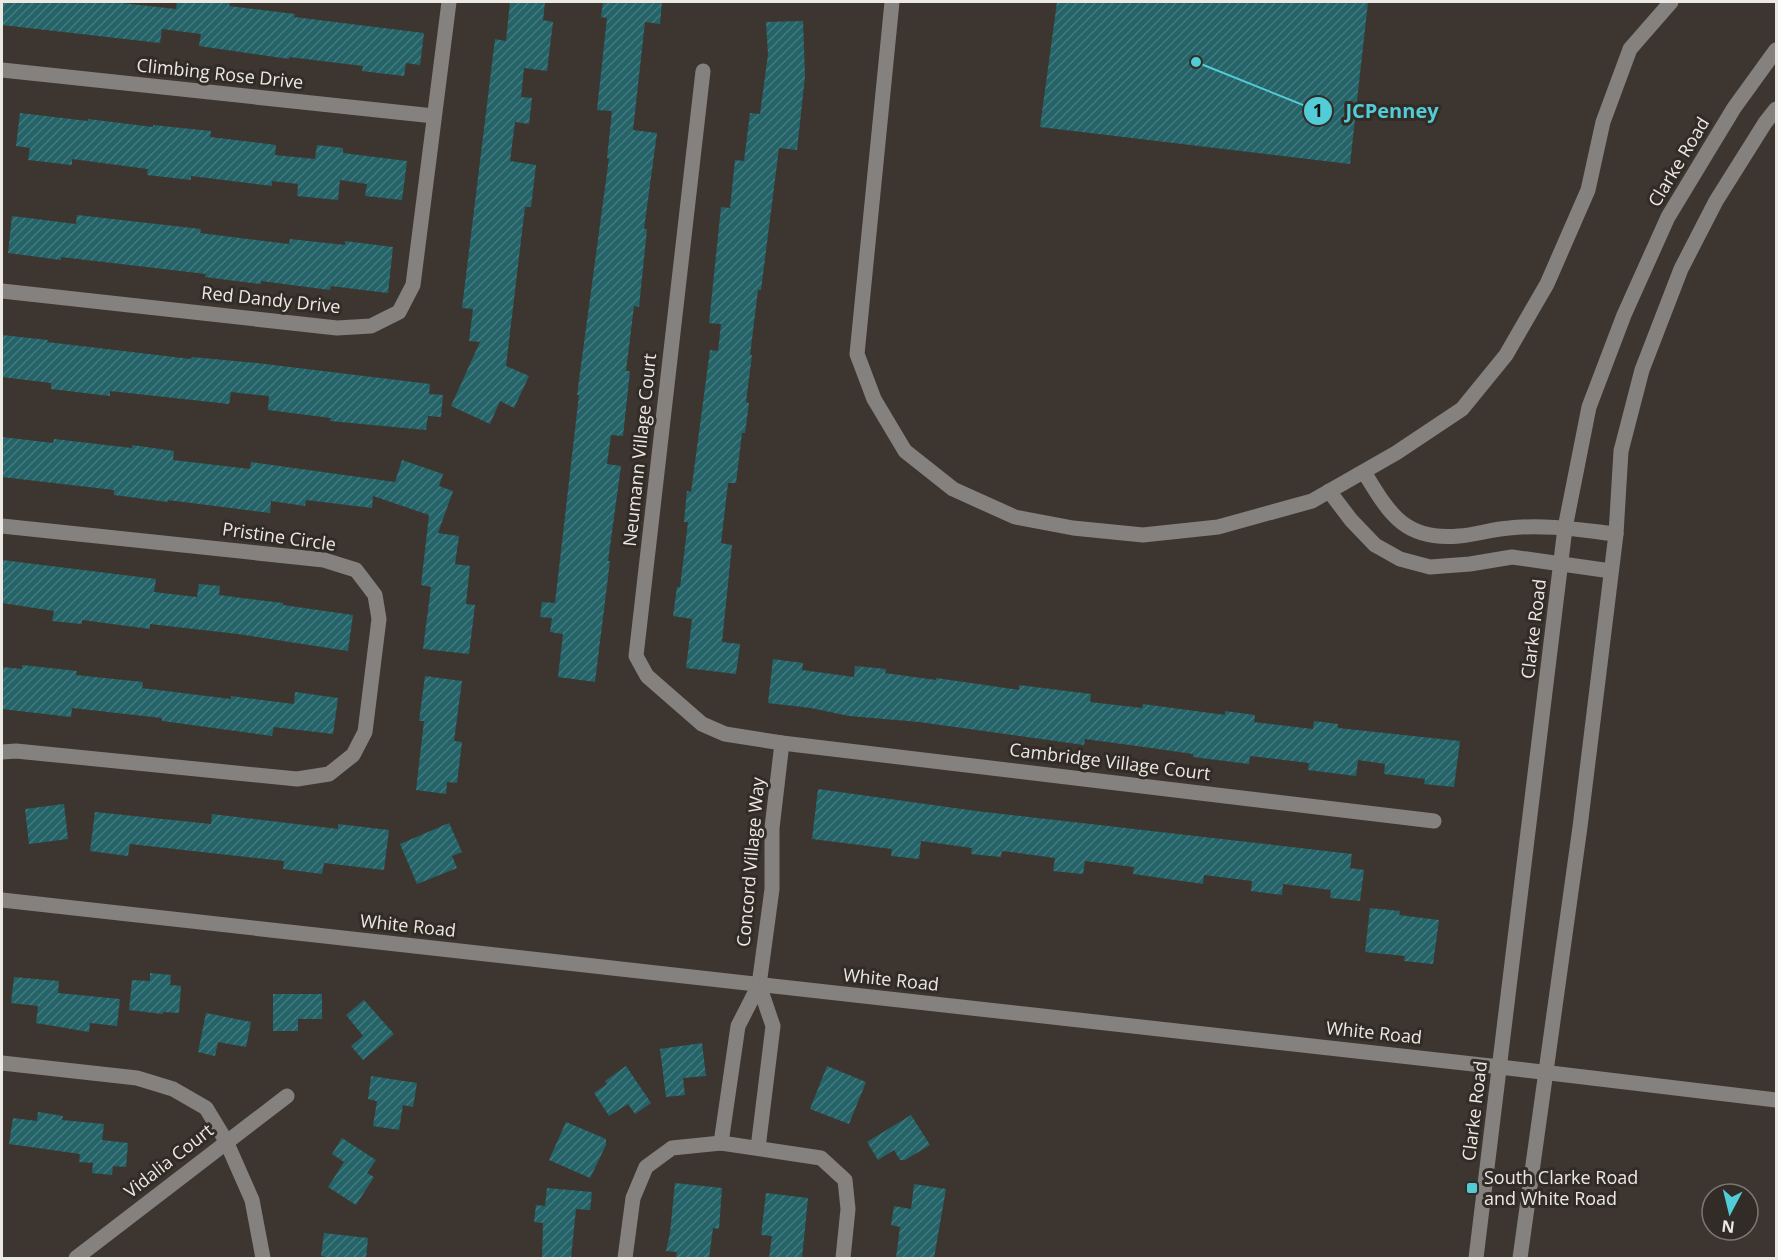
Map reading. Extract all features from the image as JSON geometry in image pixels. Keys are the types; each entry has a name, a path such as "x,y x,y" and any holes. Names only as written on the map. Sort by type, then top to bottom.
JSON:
{"street":[{"name":"Red Dandy Drive","path":"2,291 337,328 371,326 399,312 413,285 449,2"},
{"path":"892,2 857,354 874,399 905,451 953,489 1015,517 1073,528 1143,535 1218,527 1312,501 1364,472 1462,409 1506,355 1546,284 1588,190 1603,122 1630,49 1671,2"},
{"name":"Clarke Road","path":"1476,1258 1565,528 1589,407 1624,315 1663,228 1734,108 1776,51"},
{"name":"Climbing Rose Drive","path":"2,70 434,116"},
{"name":"Neumann Village Court","path":"703,71 636,656 647,676 702,724 725,734 782,743"},
{"path":"1520,1258 1580,827 1616,534 1621,451 1642,370 1681,269 1716,201 1776,109"},
{"path":"1364,472 1384,506 1405,526 1426,536 1457,536 1508,528 1565,528 1616,534"},
{"path":"1329,491 1351,520 1375,545 1400,560 1430,567 1470,564 1512,557 1611,571"},
{"name":"Pristine Circle","path":"2,526 324,560 356,570 375,595 379,619 365,732 353,755 329,774 297,779 16,751 2,752"},
{"name":"Cambridge Village Court","path":"782,743 1434,821"},
{"name":"Concord Village Way","path":"759,985 772,889 772,828 782,743"},
{"name":"White Road","path":"2,900 1500,1067 1776,1100"},
{"path":"721,1143 738,1026 759,985"},
{"path":"758,1148 773,1026 759,985"},
{"path":"2,1063 137,1078 173,1089 206,1108 226,1142 252,1200 263,1258"},
{"name":"Vidalia Court","path":"76,1258 287,1096"},
{"path":"625,1258 633,1198 646,1167 672,1148 721,1143 821,1158 845,1180 848,1209 843,1258"}],"building":[{"path":"2,2 113,2 176,9 177,2 230,2 229,6 295,14 294,17 424,33 420,65 406,63 404,76 362,71 363,66 289,57 289,59 199,46 201,34 162,29 160,43 2,25"},
{"path":"510,2 545,2 543,20 553,22 547,71 524,68 521,97 532,98 529,124 515,122 510,161 536,165 531,207 525,207 506,366 529,376 514,408 500,401 490,424 451,406 480,342 469,341 473,309 462,308 495,39 506,41"},
{"path":"603,2 662,2 660,24 645,22 633,130 657,133 644,229 647,229 639,307 634,306 626,371 630,371 623,436 611,435 607,464 621,466 595,682 558,677 563,634 550,632 552,618 540,617 542,602 555,603 579,395 577,395 609,158 607,158 612,111 597,110 607,18 601,17"},
{"path":"1057,2 1368,2 1350,164 1040,127"},
{"path":"803,21 805,76 797,150 779,148 761,290 758,290 750,355 752,355 746,402 749,403 745,433 742,433 736,483 728,483 721,543 732,545 722,642 740,644 736,674 686,668 692,619 673,616 677,587 680,587 688,522 684,522 687,491 691,492 710,350 718,351 721,324 709,323 721,207 730,208 735,160 744,161 750,113 760,114 768,54 766,22"},
{"path":"20,113 211,131 210,137 276,145 275,155 315,159 317,145 343,148 343,153 407,161 402,200 365,196 367,184 340,180 338,200 297,196 298,184 272,181 272,186 191,176 191,180 147,175 148,169 72,159 72,165 28,160 30,148 16,146"},
{"path":"77,215 201,229 200,233 289,244 290,239 345,245 345,241 393,247 388,293 331,286 330,290 261,281 261,284 205,277 206,274 8,253 12,216 76,224"},
{"path":"2,335 191,359 192,357 257,363 430,384 429,394 443,395 441,417 428,416 426,430 330,421 331,418 268,410 269,396 231,392 229,404 110,391 110,396 51,389 51,383 2,377"},
{"path":"2,437 53,443 54,439 132,448 132,445 174,451 173,460 250,469 251,462 395,482 402,460 443,474 439,486 453,491 438,533 459,536 455,564 470,566 466,604 475,605 469,654 423,649 431,587 421,585 429,515 373,496 372,508 306,500 305,506 271,501 270,513 114,495 114,490 2,477"},
{"path":"2,560 156,579 154,592 197,597 199,584 220,586 219,595 353,615 348,651 238,634 150,624 150,629 82,620 82,624 52,621 54,611 2,603"},
{"path":"773,659 803,663 802,670 854,677 855,666 886,669 885,673 936,680 936,678 1019,690 1019,685 1091,694 1090,702 1142,708 1143,704 1225,715 1225,711 1255,715 1254,722 1313,729 1314,721 1338,724 1338,728 1460,741 1454,787 1424,784 1425,779 1384,774 1385,764 1358,760 1356,776 1308,770 1309,763 1250,756 1249,764 1085,739 1084,745 919,722 849,716 811,708 768,703"},
{"path":"22,665 77,671 76,675 143,682 142,688 231,699 231,696 294,704 295,692 338,698 333,734 274,727 272,736 162,721 162,718 72,708 71,717 2,709 2,667 22,669"},
{"path":"425,676 462,681 454,741 462,742 457,783 447,782 446,794 416,790 424,721 419,721"},
{"path":"818,789 976,811 1352,854 1350,868 1364,870 1360,901 1330,898 1331,890 1283,884 1282,895 1251,891 1252,881 1204,875 1203,884 1133,874 1134,867 1085,861 1083,874 1053,871 1055,858 1002,851 1001,857 971,854 972,848 921,841 919,859 891,856 892,849 812,839"},
{"path":"64,804 68,839 29,844 25,809"},
{"path":"95,812 211,824 212,814 338,829 338,824 389,830 384,870 324,863 322,874 283,869 284,861 130,844 128,856 90,851"},
{"path":"449,823 462,852 452,856 457,868 417,884 400,844"},
{"path":"1370,908 1400,911 1399,915 1439,920 1433,964 1404,961 1405,956 1365,952"},
{"path":"150,973 171,975 170,985 181,986 179,1013 163,1012 163,1014 129,1010 132,980 150,981"},
{"path":"14,977 59,981 58,993 120,999 117,1026 90,1023 89,1032 36,1023 38,1006 11,1003"},
{"path":"273,994 322,994 322,1019 298,1019 298,1031 273,1031"},
{"path":"364,1000 394,1034 363,1060 351,1046 363,1036 346,1015"},
{"path":"206,1013 251,1022 246,1047 218,1042 215,1056 198,1052"},
{"path":"702,1043 706,1076 683,1078 685,1095 666,1097 660,1049"},
{"path":"626,1066 651,1103 635,1114 628,1104 609,1116 594,1093 607,1084 605,1081"},
{"path":"827,1066 866,1082 849,1124 810,1109"},
{"path":"371,1076 417,1083 413,1107 403,1105 399,1130 373,1126 377,1101 368,1099"},
{"path":"38,1112 63,1116 62,1120 104,1124 102,1140 128,1143 126,1167 113,1166 112,1175 92,1173 93,1163 79,1162 80,1154 9,1144 13,1118 37,1121"},
{"path":"911,1115 930,1145 905,1160 900,1160 894,1150 878,1160 867,1142"},
{"path":"566,1122 606,1139 606,1145 590,1178 549,1160"},
{"path":"342,1138 376,1160 367,1173 374,1177 356,1205 328,1187 344,1162 332,1154"},
{"path":"675,1183 722,1188 719,1229 713,1228 709,1258 676,1258 677,1252 666,1251"},
{"path":"914,1184 946,1189 934,1258 896,1258 900,1227 891,1225 894,1206 911,1209"},
{"path":"547,1188 592,1192 590,1210 576,1209 571,1258 542,1258 543,1223 534,1222 536,1205 545,1206"},
{"path":"766,1193 808,1198 802,1258 769,1258 772,1236 761,1235"},
{"path":"324,1233 368,1238 366,1258 321,1256"}],"place":[{"name":"JCPenney","path":"1196,62"},
{"name":"South Clarke Road and White Road","path":"1472,1188"}]}
